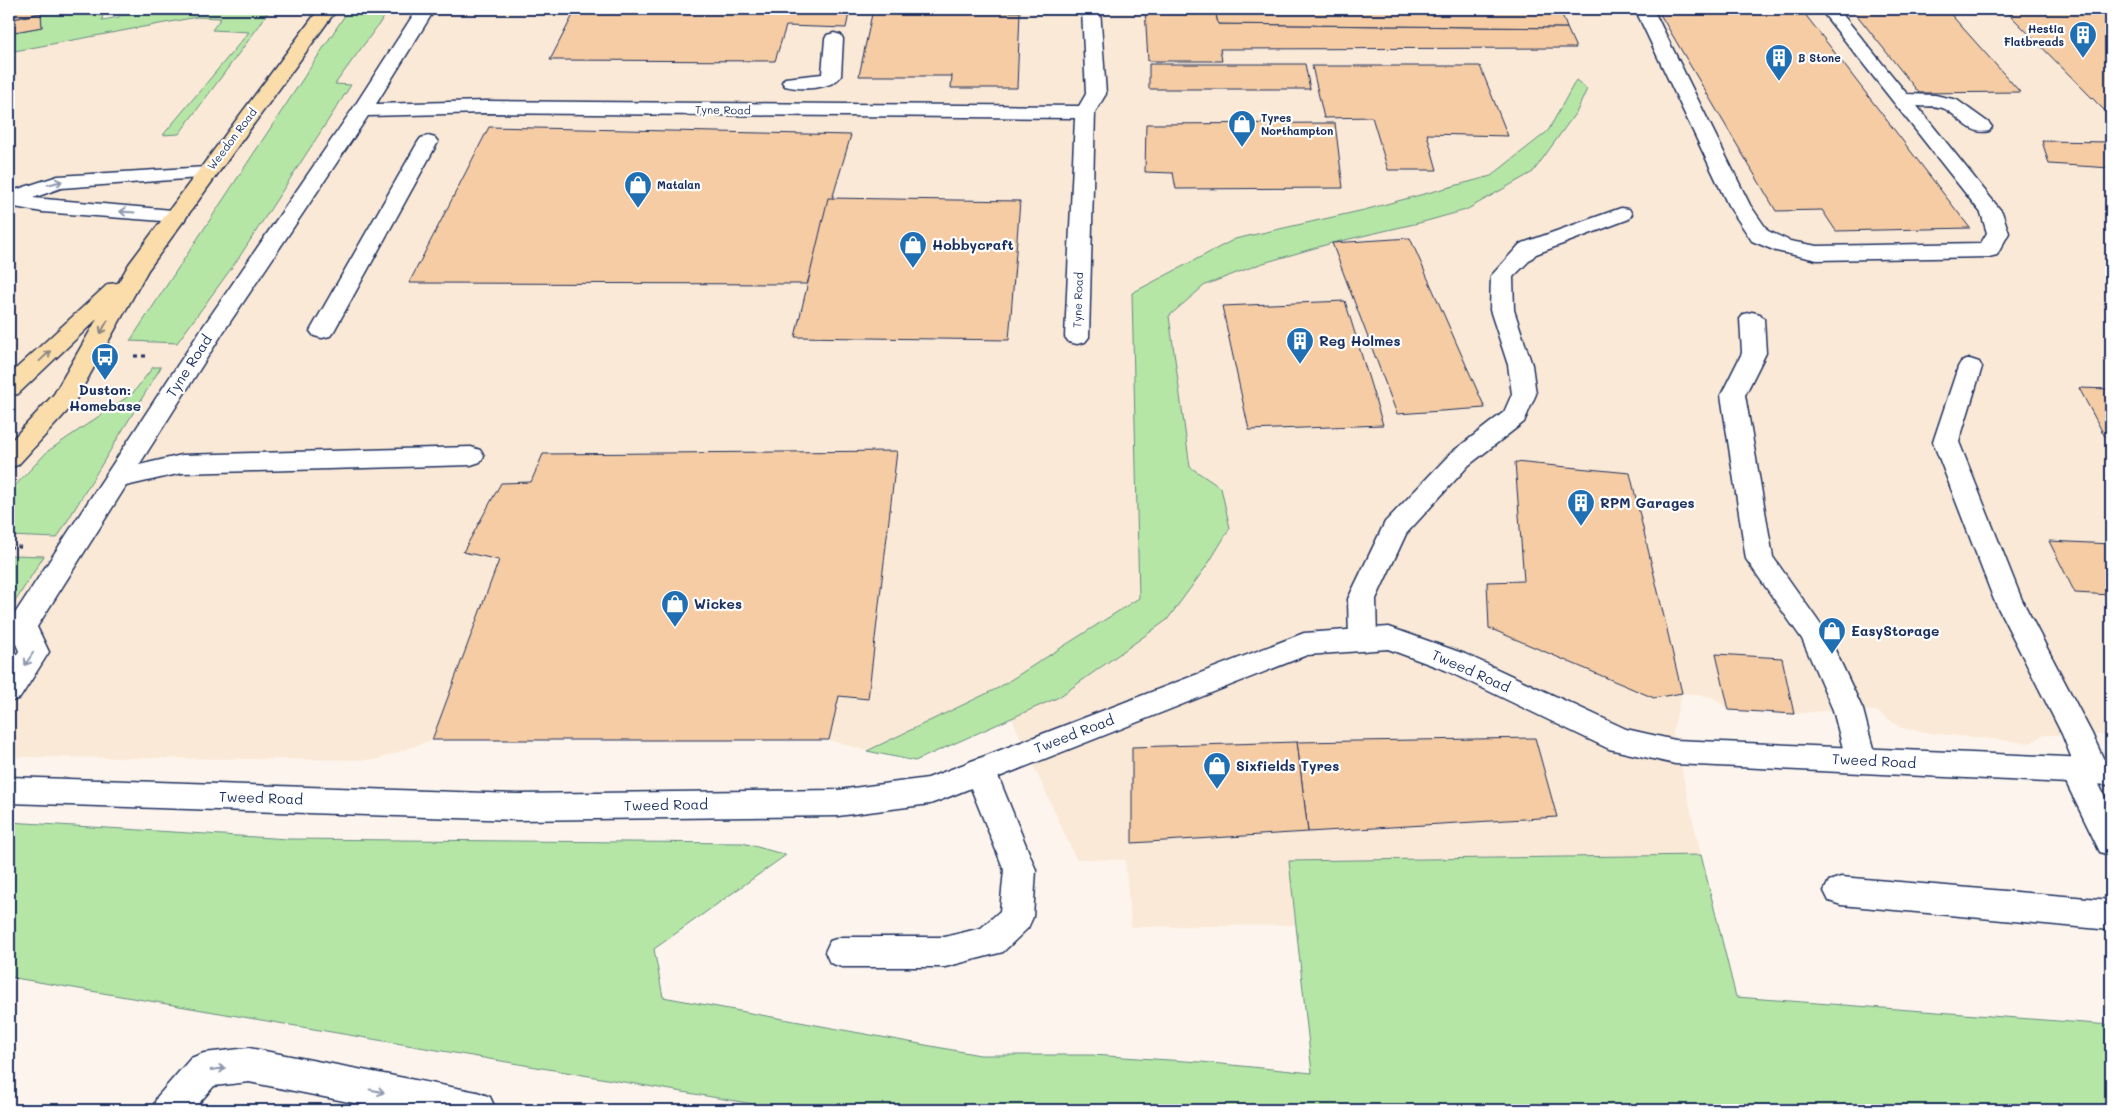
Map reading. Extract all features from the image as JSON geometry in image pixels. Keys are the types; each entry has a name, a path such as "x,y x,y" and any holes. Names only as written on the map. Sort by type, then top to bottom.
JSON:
{"main road":[{"name":"Weedon Road","path":"9,459 64,399 137,269 328,9"},
{"name":"Weedon Road","path":"9,388 137,269"}],"street":[{"name":"Tyne Road","path":"15,629 117,479 212,331 362,110 426,9"},
{"name":"Tyne Road","path":"1077,337 1085,112 1096,94 1091,9"},
{"path":"1644,9 1738,206 1760,236 1784,246 1817,253 1989,250 1998,233 1991,212 1829,9"},
{"path":"792,82 825,80 831,76 834,39"},
{"path":"1902,100 1935,101 1950,104 1982,128"},
{"name":"Tyne Road","path":"362,110 486,107 1085,112"},
{"path":"322,331 428,142"},
{"path":"9,199 58,182 206,173"},
{"path":"9,199 42,206 176,216"},
{"path":"1363,640 1362,599 1395,528 1460,459 1516,416 1524,394 1520,365 1502,310 1502,276 1528,248 1621,214"},
{"path":"1752,319 1754,353 1733,394 1760,559 1814,635 1848,710 1861,760"},
{"path":"1970,366 1946,442 2008,600 2077,734 2093,771 2111,842"},
{"path":"117,479 182,464 471,456"},
{"path":"9,690 34,652 15,629"},
{"name":"Tweed Road","path":"9,790 518,807 838,804 930,791 1304,644 1389,638 1455,662 1620,740 1675,752 2093,771"},
{"path":"842,952 945,952 990,941 1016,917 1020,870 980,771"},
{"path":"1841,891 2111,915"},
{"path":"170,1110 204,1070 249,1065 477,1110"}],"path":[{"path":"133,356 152,356"}],"shaded area":[{"path":"166,9 2111,9 2111,389 2079,389 2111,448 2111,735 2043,735 2031,743 1929,733 1901,728 1876,711 1836,710 1794,714 1729,710 1712,697 1682,693 1673,731 1701,855 1290,861 1295,925 1131,927 1125,860 1076,859 998,688 867,751 828,740 432,740 376,760 9,757 9,37"}],"green space":[{"path":"40,9 104,9 102,20 119,17 124,9 270,9 179,134 163,135 249,32 212,30 221,18 197,17 9,52 9,33 42,27"},
{"path":"349,9 390,9 335,84 351,85 238,259 177,343 130,341"},
{"path":"1576,80 1587,89 1577,111 1533,172 1466,210 1332,243 1260,264 1205,285 1169,316 1190,467 1221,488 1230,528 1208,564 1167,620 1059,697 915,761 867,751 998,688 1139,598 1132,293 1235,239 1364,210 1491,176 1548,131"},
{"path":"153,367 161,367 57,538 9,536 9,492 48,451 133,393"},
{"path":"9,555 44,556 9,611"},
{"path":"9,822 288,839 743,843 786,855 654,949 663,997 980,1055 1092,1055 1201,1062 1312,1073 1289,861 1701,855 1736,997 2111,1025 2111,1110 788,1110 9,977"}],"building":[{"path":"9,9 40,9 41,13 9,20"},
{"path":"576,9 850,9 846,28 786,26 775,61 550,60"},
{"path":"873,9 924,9 923,12 1020,12 1017,88 951,88 952,76 859,76"},
{"path":"1145,9 1215,9 1218,24 1567,28 1576,48 1220,49 1222,61 1148,61"},
{"path":"1215,9 1560,9 1567,28 1218,24"},
{"name":"B Stone","path":"1657,9 1801,9 1970,228 1836,231 1822,210 1776,211"},
{"path":"1852,9 1946,9 2020,92 1919,93"},
{"name":"Hestia Flatbreads","path":"2004,9 2111,9 2111,110 2104,110"},
{"path":"41,13 42,27 9,33 9,20"},
{"path":"1149,64 1305,64 1310,89 1149,89"},
{"path":"1312,66 1480,66 1508,136 1427,134 1437,170 1388,170 1372,117 1324,118"},
{"name":"Tyres Northampton","path":"1335,123 1343,188 1176,189 1173,173 1145,172 1146,124"},
{"name":"Matalan","path":"489,127 851,135 807,284 409,283"},
{"path":"2042,141 2111,142 2111,168 2049,164"},
{"name":"Hobbycraft","path":"828,198 1020,201 1009,340 795,337"},
{"path":"1410,238 1485,408 1397,414 1332,243"},
{"name":"Reg Holmes","path":"1345,301 1383,425 1249,430 1222,306"},
{"path":"2079,388 2111,389 2111,448"},
{"name":"Wickes","path":"897,451 868,699 839,696 829,740 432,740 499,560 463,552 501,483 531,482 543,454"},
{"name":"RPM Garages","path":"1515,462 1630,473 1682,693 1654,698 1489,628 1487,582 1524,581"},
{"path":"2049,541 2111,544 2111,595 2075,593"},
{"path":"1716,654 1782,658 1794,714 1729,710"},
{"path":"1535,738 1557,817 1308,832 1297,742"},
{"name":"Sixfields Tyres","path":"1297,742 1308,832 1132,843 1132,747"}],"place":[{"name":"Hestia Flatbreads","path":"2083,59"},
{"name":"B Stone","path":"1779,82"},
{"name":"Tyres Northampton","path":"1242,148"},
{"name":"Matalan","path":"638,209"},
{"name":"Hobbycraft","path":"913,269"},
{"name":"Reg Holmes","path":"1300,365"},
{"name":"Duston: Homebase","path":"105,381"},
{"name":"RPM Garages","path":"1581,527"},
{"name":"Wickes","path":"675,628"},
{"name":"EasyStorage","path":"1832,655"},
{"name":"Sixfields Tyres","path":"1217,790"}]}
